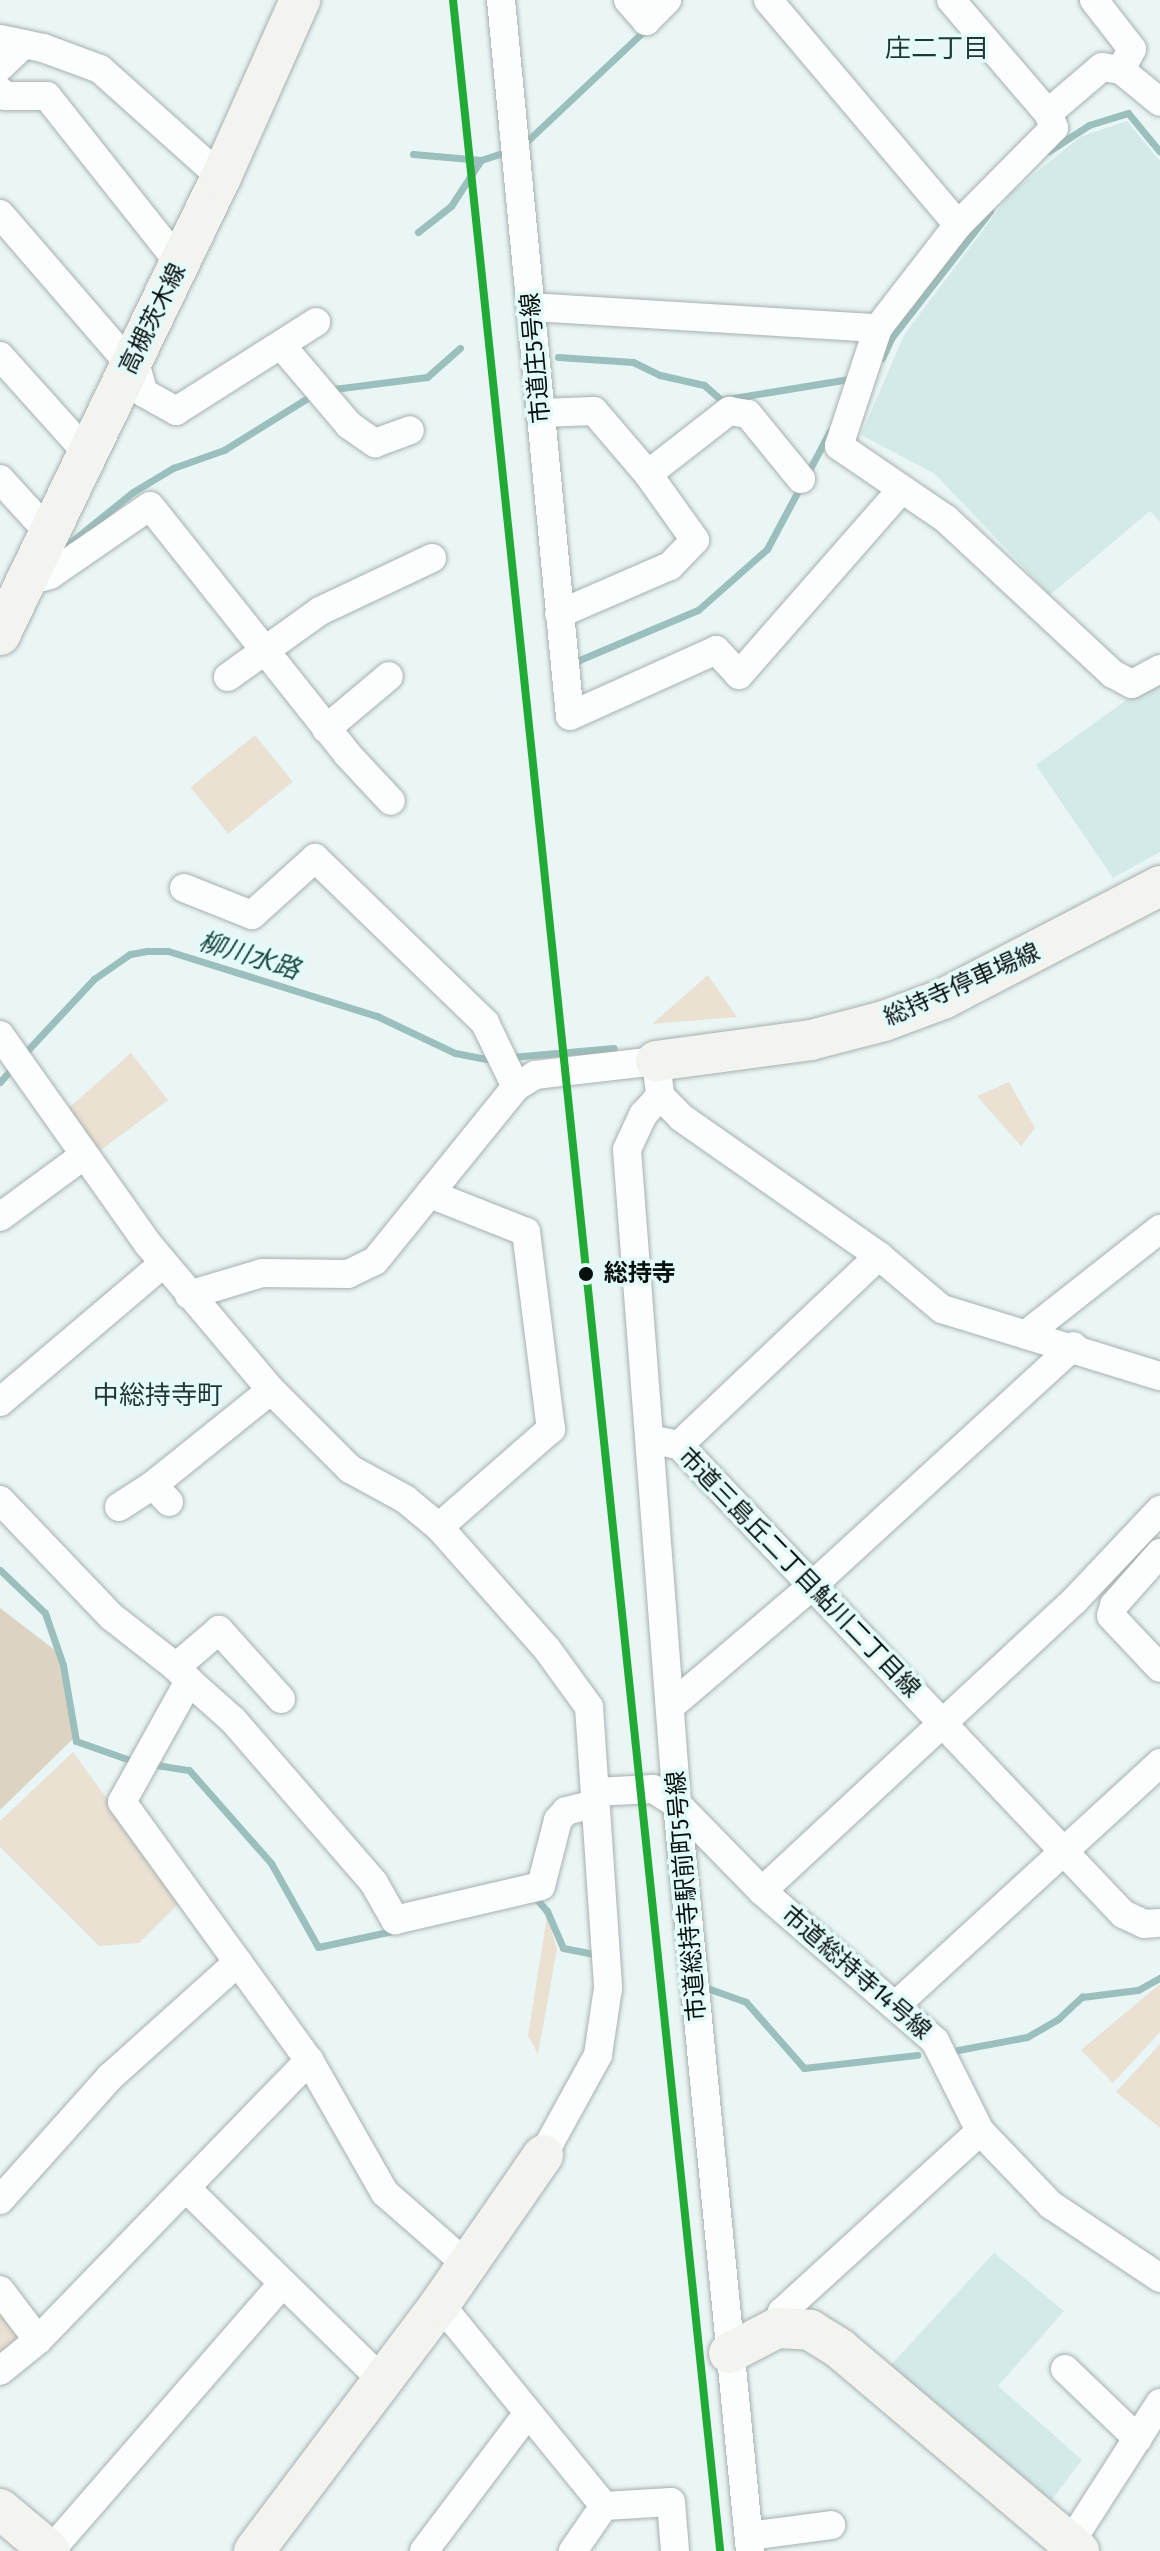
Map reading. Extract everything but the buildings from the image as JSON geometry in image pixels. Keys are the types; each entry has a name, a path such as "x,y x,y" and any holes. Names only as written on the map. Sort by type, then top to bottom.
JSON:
{"main road":[{"name":"高槻茨木線","path":"9,611 50,534 180,264 300,0"},
{"name":"総持寺停車場線","path":"658,1078 884,1021 943,999 1160,886"},
{"path":"254,2551 440,2304 465,2263 543,2155"},
{"path":"729,2353 777,2328 810,2330 840,2349 1072,2549"},
{"path":"0,2509 50,2551"}],"street":[{"name":"市道庄5号線","path":"501,0 570,716 716,650 739,675 901,490"},
{"path":"628,0 646,21 667,0"},
{"path":"768,0 958,225"},
{"path":"951,0 1048,113 1054,128 958,225 878,328 839,446 946,519 1113,674 1132,684 1160,669"},
{"path":"1094,0 1132,49 1121,70"},
{"path":"0,67 8,39 100,69 144,104 221,177"},
{"path":"1048,113 1102,67 1121,70 1160,102"},
{"path":"0,91 47,96 180,264"},
{"path":"0,214 132,362 144,393 176,411 316,322"},
{"path":"531,307 878,328"},
{"path":"281,345 349,425 375,443 410,430"},
{"path":"0,356 88,454"},
{"path":"541,413 594,411 648,474 695,540 670,566 559,614"},
{"path":"648,474 729,411 748,414 801,479"},
{"path":"0,479 50,534"},
{"path":"9,611 50,575 150,506 326,729 391,801"},
{"path":"228,677 320,611 411,583 432,558"},
{"path":"326,729 389,676"},
{"path":"184,888 252,915 315,858 485,1023 516,1087"},
{"path":"0,1035 83,1156 163,1264 271,1390 350,1469 405,1499 439,1527 547,1649 589,1707 606,2002 598,2055 543,2155"},
{"path":"189,1295 262,1273 348,1274 375,1261 516,1087 535,1075 616,1066 658,1078 682,1118 879,1256 942,1309 1029,1332 1160,1376"},
{"name":"市道三島丘二丁目鮎川二丁目線","path":"658,1078 627,1150 650,1439 679,1445 814,1584 1123,1914 1144,1924 1160,1923"},
{"path":"0,1217 83,1156"},
{"path":"430,1194 526,1232 551,1429 439,1527"},
{"path":"1029,1332 1160,1229"},
{"path":"679,1445 879,1256"},
{"path":"0,1402 163,1264"},
{"path":"672,1705 814,1584 1074,1346"},
{"path":"119,1507 161,1494 271,1390"},
{"name":"市道総持寺駅前町5号線","path":"650,1439 677,1804 750,2544"},
{"path":"0,1500 112,1617 183,1674 233,1720 374,1883 395,1920 541,1886 558,1820 566,1811 595,1798 653,1789 677,1804"},
{"path":"762,1891 941,1720 1075,1600 1160,1510"},
{"path":"1160,1553 1114,1605 1111,1616 1160,1668"},
{"path":"281,1699 219,1630 183,1674 122,1802 309,2060 385,2193 465,2263"},
{"path":"895,2006 1060,1850 1160,1763"},
{"name":"市道総持寺14号線","path":"677,1804 762,1891 935,2041 980,2131 1051,2205 1160,2278"},
{"path":"0,2200 110,2077 238,1962"},
{"path":"0,2371 38,2340 309,2060"},
{"path":"777,2328 782,2312 980,2131"},
{"path":"187,2189 383,2381"},
{"path":"50,2551 283,2283"},
{"path":"0,2290 38,2340"},
{"path":"440,2304 604,2506"},
{"path":"1065,2369 1151,2424 1072,2549"},
{"path":"424,2551 528,2413"},
{"path":"604,2506 671,2502 675,2551"},
{"path":"573,2551 604,2506"},
{"path":"750,2544 831,2525"}],"shaded area":[{"path":"1127,121 1160,161 1160,522 1150,511 1050,595 935,474 861,435 904,335 1011,193 1080,137"},
{"path":"1160,676 1160,852 1113,878 1036,765"},
{"path":"255,735 293,782 228,834 190,787"},
{"path":"708,975 737,1017 652,1024"},
{"path":"131,1053 168,1100 101,1150 85,1141 64,1112"},
{"path":"1009,1082 1035,1128 1021,1146 977,1096"},
{"path":"0,1608 56,1651 78,1734 0,1810"},
{"path":"73,1752 181,1901 139,1943 99,1946 0,1847 0,1821"},
{"path":"547,1916 557,1949 538,2054 528,2036"},
{"path":"1160,1984 1160,2032 1113,2083 1081,2050"},
{"path":"1160,2044 1160,2128 1116,2092"},
{"path":"994,2253 1064,2311 998,2386 1082,2460 1047,2506 891,2365"},
{"path":"0,2297 28,2343 0,2364"}],"waterway":[{"path":"524,144 646,29"},
{"path":"1049,151 1089,125 1128,113 1160,152"},
{"path":"413,154 481,160"},
{"path":"418,232 451,206 481,160 499,154"},
{"path":"882,358 892,337 990,211"},
{"path":"326,390 427,377 460,348"},
{"path":"558,357 633,362 660,375 704,385 721,400 855,378"},
{"path":"61,550 133,492 173,468 224,450 314,394"},
{"path":"577,661 698,610 767,549 830,431"},
{"name":"柳川水路","path":"24,1054 94,979 130,954 168,951 377,1016 455,1053 491,1060"},
{"name":"柳川水路","path":"511,1057 614,1048"},
{"name":"柳川水路","path":"0,1082 13,1067"},
{"path":"0,1570 45,1613 63,1665 76,1741 138,1763"},
{"path":"150,1764 189,1770 271,1863 318,1947 397,1930"},
{"path":"533,1895 547,1911 563,1948 595,1954"},
{"path":"958,2050 1027,2037 1058,2019 1082,1997 1138,1990 1160,1978"},
{"path":"707,1988 746,2002 804,2068 917,2055"}],"transit line":[{"path":"453,0 720,2551"}],"place":[{"name":"総持寺","path":"586,1274"}],"district":[{"name":"庄二丁目","path":"937,49"},
{"name":"中総持寺町","path":"158,1396"}]}
